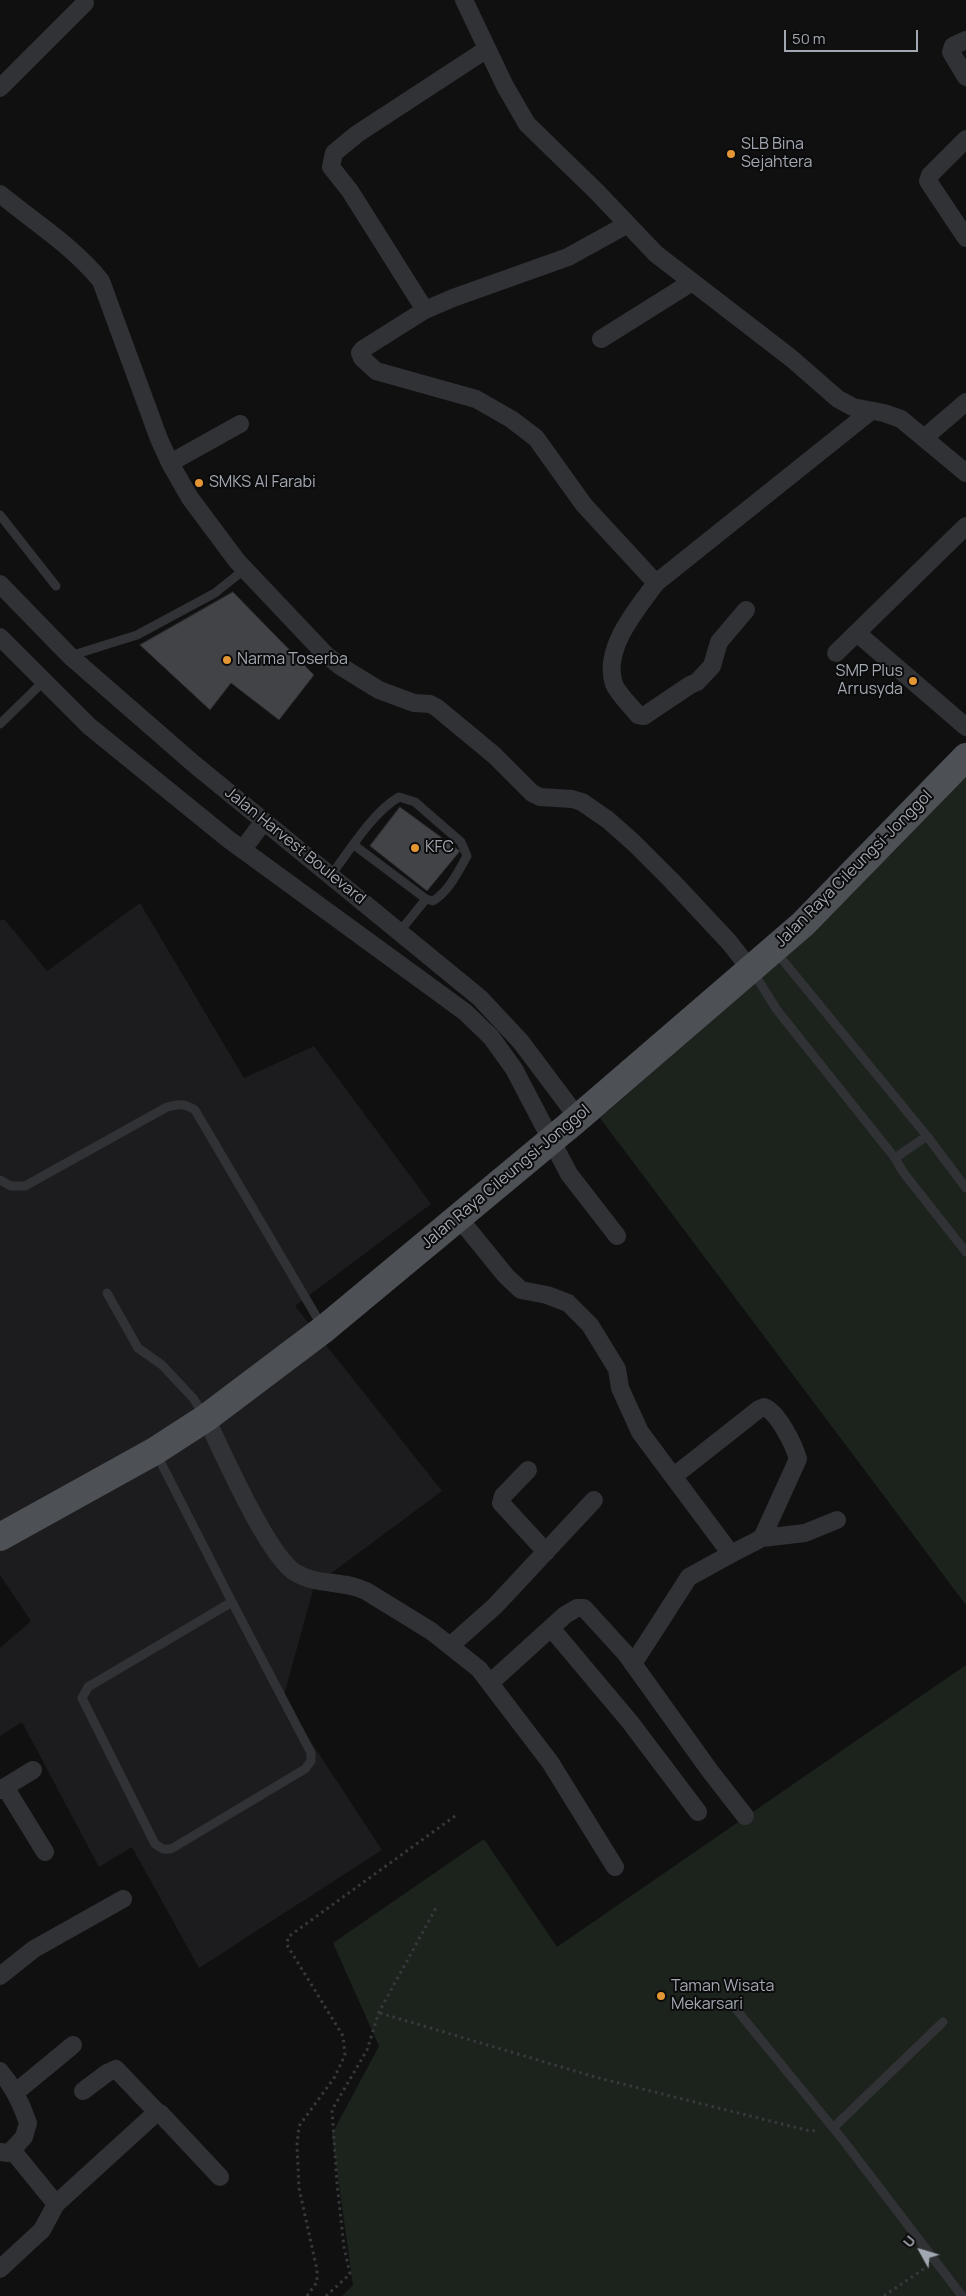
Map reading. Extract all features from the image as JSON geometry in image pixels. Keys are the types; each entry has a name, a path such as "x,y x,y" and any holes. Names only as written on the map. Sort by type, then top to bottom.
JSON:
{"main road":[{"name":"Jalan Raya Cileungsi-Jonggol","path":"0,1537 155,1451 206,1418 324,1329 551,1141 774,950 803,924 966,757"}],"street":[{"path":"464,0 518,109 533,132 597,192 626,225 656,254 791,358 838,399 853,407 884,412 901,418 966,473"},
{"path":"0,88 85,3"},
{"path":"966,40 954,46 951,52 966,77"},
{"path":"425,310 350,191 331,167 331,163 334,153 357,134 487,49"},
{"path":"966,139 930,175 928,181 966,238"},
{"path":"0,194 75,252 101,281 159,439 190,498 245,569 324,654 379,690 414,703 430,704 436,707 494,755 532,793 540,797 572,799 590,806 634,843 666,875 729,942 751,970"},
{"path":"626,225 568,258 453,298 425,310 363,349 360,353 362,358 376,371 476,399 511,419 536,438 584,505 656,584"},
{"path":"601,339 692,282"},
{"path":"924,438 966,402"},
{"path":"746,610 719,642 712,666 697,682 644,716 638,715 614,684 613,664 620,637 632,616 656,584 871,411"},
{"path":"170,463 240,424"},
{"path":"836,653 966,526"},
{"name":"Jalan Harvest Boulevard","path":"0,584 70,656 194,764 332,874 480,998 521,1042 578,1118"},
{"path":"857,633 966,727"},
{"name":"Jalan Harvest Boulevard","path":"0,637 89,726 243,850 465,1012 491,1037 514,1069 569,1174 618,1236"},
{"path":"243,850 264,820"},
{"path":"458,1217 506,1276 521,1290 547,1295 568,1302 590,1325 617,1369 623,1395 640,1432 731,1554"},
{"path":"674,1476 759,1409 764,1407 772,1411 792,1443 798,1459 762,1538"},
{"path":"206,1418 268,1540 284,1564 297,1574 315,1581 356,1586 406,1614 479,1669 550,1762 615,1867"},
{"path":"528,1470 503,1496 502,1503 546,1552"},
{"path":"450,1646 496,1606 594,1500"},
{"path":"633,1664 688,1577 762,1538 805,1533 837,1520"},
{"path":"490,1682 574,1609 584,1608 626,1654 666,1707 710,1771 745,1816"},
{"path":"550,1628 630,1722 698,1812"},
{"path":"33,1770 2,1788 45,1852"},
{"path":"0,1976 34,1949 123,1898"},
{"path":"16,2092 73,2045"},
{"path":"83,2091 107,2072 116,2069 220,2177"},
{"path":"0,2070 16,2092 16,2098 28,2123 24,2137 6,2151 56,2204"},
{"path":"0,2269 42,2230 56,2204 157,2112"}],"lane":[{"path":"0,515 56,586"},
{"path":"70,656 137,635 215,593 245,569"},
{"path":"0,724 43,682"},
{"path":"332,874 354,846 387,804 400,797 415,802 461,842 467,856 457,874 440,897 433,901 426,899 354,846"},
{"path":"400,932 426,899"},
{"path":"774,950 927,1136 966,1188"},
{"path":"751,970 777,1010 895,1158 903,1172 966,1252"},
{"path":"0,1180 11,1186 25,1186 168,1107 180,1104 187,1105 195,1110 324,1329"},
{"path":"895,1158 927,1136"},
{"path":"107,1293 138,1348 162,1365 193,1398 206,1418"},
{"path":"155,1451 311,1753 310,1761 305,1769 171,1849 163,1849 155,1844 84,1701 83,1694 88,1686 232,1602"},
{"path":"734,2008 833,2128 962,2296"},
{"path":"833,2128 943,2022"}],"path":[{"path":"307,2296 317,2282 317,2270 299,2188 296,2145 298,2126 334,2078 345,2055 343,2036 287,1945 288,1937 455,1816"},
{"path":"326,2296 350,2274 344,2247 332,2110 367,2050 380,2013 437,1906"},
{"path":"380,2013 604,2079 810,2130 833,2128"},
{"path":"884,2296 935,2262"}],"shaded area":[{"path":"966,775 966,1605 600,1118 715,1018"},
{"path":"140,903 244,1078 314,1046 431,1204 295,1306 442,1491 314,1586 283,1699 382,1850 199,1968 132,1847 99,1867 22,1722 0,1736 0,1648 31,1621 0,1575 0,921 4,919 47,971"},
{"name":"Taman Wisata Mekarsari","path":"966,1665 966,2296 342,2296 353,2285 332,2134 379,2046 333,1943 484,1839 557,1947"}],"building":[{"name":"Narma Toserba","path":"233,592 314,675 279,720 231,683 210,710 140,645"},
{"name":"KFC","path":"400,807 460,851 427,891 370,846"}],"place":[{"name":"SLB Bina Sejahtera","path":"731,154"},
{"name":"SMKS Al Farabi","path":"199,483"},
{"name":"Narma Toserba","path":"227,660"},
{"name":"SMP Plus Arrusyda","path":"913,681"},
{"name":"KFC","path":"415,848"},
{"name":"Taman Wisata Mekarsari","path":"661,1996"}]}
